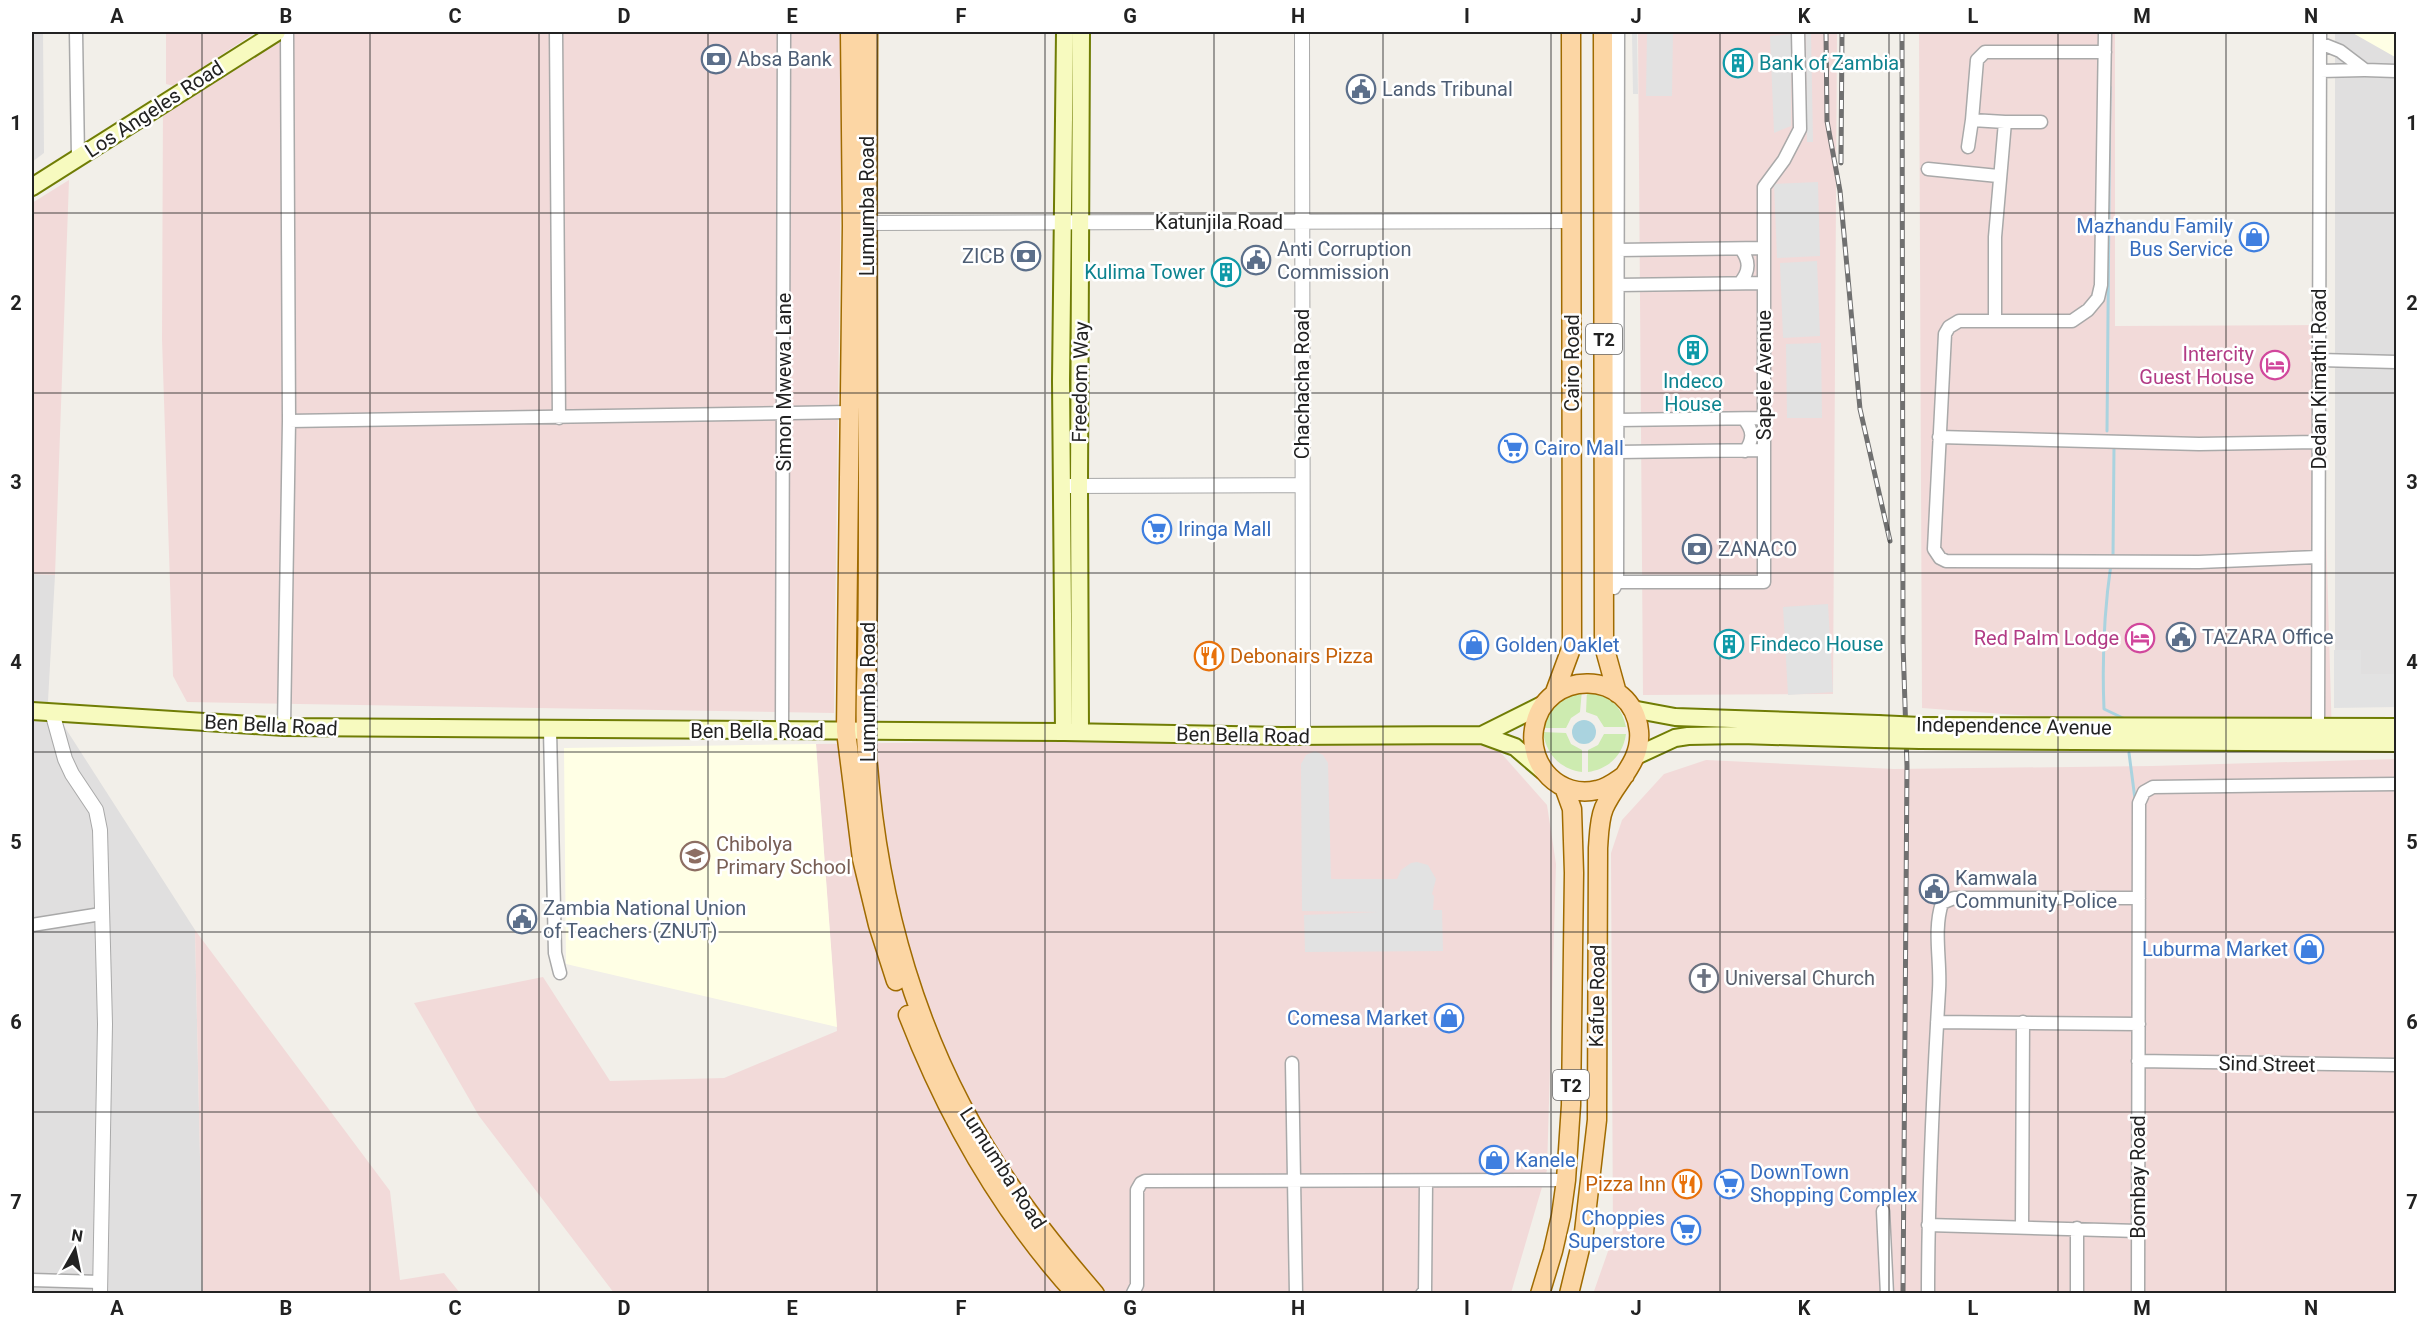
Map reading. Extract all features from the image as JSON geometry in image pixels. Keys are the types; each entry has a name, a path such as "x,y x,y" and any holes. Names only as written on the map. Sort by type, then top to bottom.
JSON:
{"main road":[{"name":"Los Angeles Road","path":"32,187 277,32"},
{"name":"Lumumba Road","path":"850,32 852,226 846,731 862,859 878,925 928,1066 965,1141 996,1192 1042,1256 1076,1293"},
{"name":"Lumumba Road","path":"868,32 866,731 871,804 880,866 893,927 917,1006 949,1081 1008,1184 1053,1245 1095,1293"},
{"name":"Freedom Way","path":"1065,32 1061,381 1071,486"},
{"name":"Freedom Way","path":"1072,732 1071,486 1080,380 1081,32"},
{"path":"1571,36 1579,46 1588,48 1597,45 1608,34"},
{"name":"Cairo Road","path":"1608,34 1604,69 1610,107 1610,504 1604,646 1617,693"},
{"name":"Cairo Road","path":"1550,698 1572,646 1571,36"},
{"path":"1571,69 1579,63 1588,61 1597,63 1604,69"},
{"path":"1061,381 1080,380"},
{"path":"1572,431 1579,437 1589,439 1597,437 1610,425"},
{"path":"1572,460 1579,454 1589,452 1610,456"},
{"path":"1582,683 1600,685 1617,693 1632,709 1639,727 1636,756 1625,775 1611,785 1596,791 1578,791 1564,787 1544,771 1536,759 1533,738 1537,717 1550,698 1582,683"},
{"name":"Ben Bella Road","path":"1482,735 1550,698"},
{"name":"Independence Avenue","path":"1632,709 1676,717 1877,732"},
{"name":"Ben Bella Road","path":"32,711 284,728 1072,732 1303,736 1482,735 1515,747 1544,771"},
{"name":"Independence Avenue","path":"1920,733 2397,727"},
{"name":"Independence Avenue","path":"1636,756 1676,738 1688,736 1877,732 2397,743"},
{"name":"Kafue Road","path":"1569,1293 1584,1232 1597,1119 1598,848 1604,809 1625,775"},
{"name":"Kafue Road","path":"1540,1293 1553,1251 1566,1180 1571,1105 1574,873 1572,809 1564,787"}],"street":[{"path":"76,32 78,158"},
{"path":"284,728 289,421 287,32"},
{"path":"556,32 559,417"},
{"name":"Simon Mwewa Lane","path":"782,732 784,32"},
{"name":"Chachacha Road","path":"1302,32 1303,736"},
{"name":"Sapele Avenue","path":"1617,582 1764,582 1764,187 1785,160 1800,129 1798,32"},
{"path":"2105,32 2101,285 2098,298 2088,310 2072,321 1959,321 1949,327 1945,334 1934,549 1940,558 1946,561 2199,562 2318,556"},
{"path":"1608,34 1617,250 1617,285 1610,326"},
{"path":"2320,37 2365,70"},
{"name":"Dedan Kimathi Road","path":"2319,727 2320,37"},
{"path":"1968,147 1977,60 1985,52 2074,54 2105,52"},
{"path":"2320,71 2397,71"},
{"path":"1972,120 2041,122"},
{"path":"1995,321 1998,176 2005,122"},
{"path":"1928,169 1998,176"},
{"name":"Katunjila Road","path":"867,223 1572,221"},
{"path":"1617,250 1764,248"},
{"path":"1740,283 1749,266 1747,256 1741,249"},
{"path":"1617,285 1764,282"},
{"path":"2320,360 2397,362"},
{"path":"289,421 850,412"},
{"path":"1744,418 1750,426 1752,435 1744,451"},
{"path":"1610,425 1764,418"},
{"path":"1939,437 2199,444 2318,442"},
{"path":"1610,456 1764,450"},
{"path":"1071,486 1302,485"},
{"path":"1604,605 1617,582 1610,504"},
{"path":"32,1280 100,1288 105,1024 100,830 96,810 72,774 65,759 52,712"},
{"path":"550,730 555,953 560,973"},
{"name":"Bombay Road","path":"2138,1293 2139,803 2144,792 2153,787 2397,784"},
{"path":"1928,1293 1928,1225 1940,987 1938,915 1942,903 1954,898 2139,898"},
{"path":"32,925 101,914"},
{"path":"1937,1022 2139,1023"},
{"path":"2022,1227 2023,1022"},
{"name":"Sind Street","path":"2139,1061 2397,1065"},
{"path":"1292,1063 1296,1293"},
{"path":"1133,1293 1137,1285 1137,1190 1145,1181 1566,1180"},
{"path":"1422,1293 1425,1291 1426,1182"},
{"path":"1883,1211 1887,1293"},
{"path":"1928,1225 2138,1231"},
{"path":"2077,1293 2078,1228"}],"shaded area":[{"path":"32,32 43,32 44,153 32,162"},
{"path":"166,32 256,32 174,86 166,84"},
{"path":"275,32 843,32 834,713 187,702 173,676 162,339 163,104"},
{"path":"1638,32 1837,32 1833,694 1643,695"},
{"path":"1647,32 1673,32 1672,96 1646,96"},
{"path":"1806,32 1811,32 1813,142 1807,142"},
{"path":"1919,32 2115,32 2115,326 2320,325 2332,738 1922,708"},
{"path":"2335,32 2396,32 2396,702 2335,702"},
{"path":"2351,32 2396,32 2396,56 2395,57"},
{"path":"1632,34 1637,34 1638,94 1633,94"},
{"path":"1791,34 1791,126 1774,133 1770,36"},
{"path":"69,180 55,575 32,574 32,203"},
{"path":"1818,182 1820,256 1777,258 1774,184"},
{"path":"1817,261 1820,336 1783,338 1780,263"},
{"path":"1821,343 1822,418 1787,418 1786,344"},
{"path":"32,574 55,575 48,701 195,930 203,1293 32,1294"},
{"path":"1828,604 1833,692 1788,695 1783,607"},
{"path":"2334,650 2361,650 2361,674 2396,674 2396,707 2334,708"},
{"path":"1485,735 1547,805 1556,864 1547,1170 1511,1293 614,1293 479,1116 414,1003 543,977 610,1081 724,1078 837,1031 816,744"},
{"name":"Chibolya Primary School","path":"816,744 837,1027 566,964 564,748"},
{"path":"1315,751 1323,755 1328,763 1331,879 1397,879 1401,870 1411,863 1428,865 1436,879 1432,894 1434,896 1433,910 1442,910 1443,951 1305,952 1304,915 1378,912 1302,911 1301,764 1306,755"},
{"path":"2396,759 2396,1293 1593,1294 1613,1237 1611,853 1622,820 1664,774 1706,760 1894,769 2152,766"},
{"path":"195,930 390,1191 400,1280 444,1273 460,1293 203,1293"}],"green space":[{"path":"1582,690 1580,712 1571,718 1566,728 1543,728 1552,708"},
{"path":"1587,690 1608,697 1621,713 1626,727 1604,727 1597,716 1586,712"},
{"path":"1543,732 1566,733 1571,744 1582,750 1582,772 1567,768 1555,759 1547,747"},
{"path":"1604,734 1626,734 1622,748 1614,760 1602,768 1588,772 1588,750 1598,745"}],"water":[{"path":"1584,720 1589,721 1595,727 1595,737 1589,743 1584,744 1579,743 1573,737 1572,732 1573,727 1579,721"}],"waterway":[{"path":"2107,431 2110,87"},
{"path":"2113,556 2114,447"},
{"path":"2111,564 2104,636 2104,709 2125,719"},
{"path":"2129,753 2135,799"}],"railway":[{"path":"1826,32 1827,121 1840,191 1860,409 1890,541"},
{"path":"1841,163 1842,32"},
{"path":"1902,32 1903,643 1907,766 1903,1294"}],"place":[{"name":"Absa Bank","path":"716,59"},
{"name":"Bank of Zambia","path":"1738,63"},
{"name":"Lands Tribunal","path":"1361,89"},
{"name":"Mazhandu Family Bus Service","path":"2254,237"},
{"name":"ZICB","path":"1026,256"},
{"name":"Anti Corruption Commission","path":"1256,260"},
{"name":"Kulima Tower","path":"1226,272"},
{"name":"Indeco House","path":"1693,350"},
{"name":"Intercity Guest House","path":"2275,365"},
{"name":"Cairo Mall","path":"1513,448"},
{"name":"Iringa Mall","path":"1157,529"},
{"name":"ZANACO","path":"1697,549"},
{"name":"TAZARA Office","path":"2181,637"},
{"name":"Red Palm Lodge","path":"2140,638"},
{"name":"Findeco House","path":"1729,644"},
{"name":"Golden Oaklet","path":"1474,645"},
{"name":"Debonairs Pizza","path":"1209,656"},
{"name":"Chibolya Primary School","path":"695,856"},
{"name":"Kamwala Community Police","path":"1934,889"},
{"name":"Zambia National Union of Teachers (ZNUT)","path":"522,919"},
{"name":"Luburma Market","path":"2309,949"},
{"name":"Universal Church","path":"1704,978"},
{"name":"Comesa Market","path":"1449,1018"},
{"name":"Kanele","path":"1494,1160"},
{"name":"Pizza Inn","path":"1687,1184"},
{"name":"DownTown Shopping Complex","path":"1729,1184"},
{"name":"Choppies Superstore","path":"1686,1230"}]}
